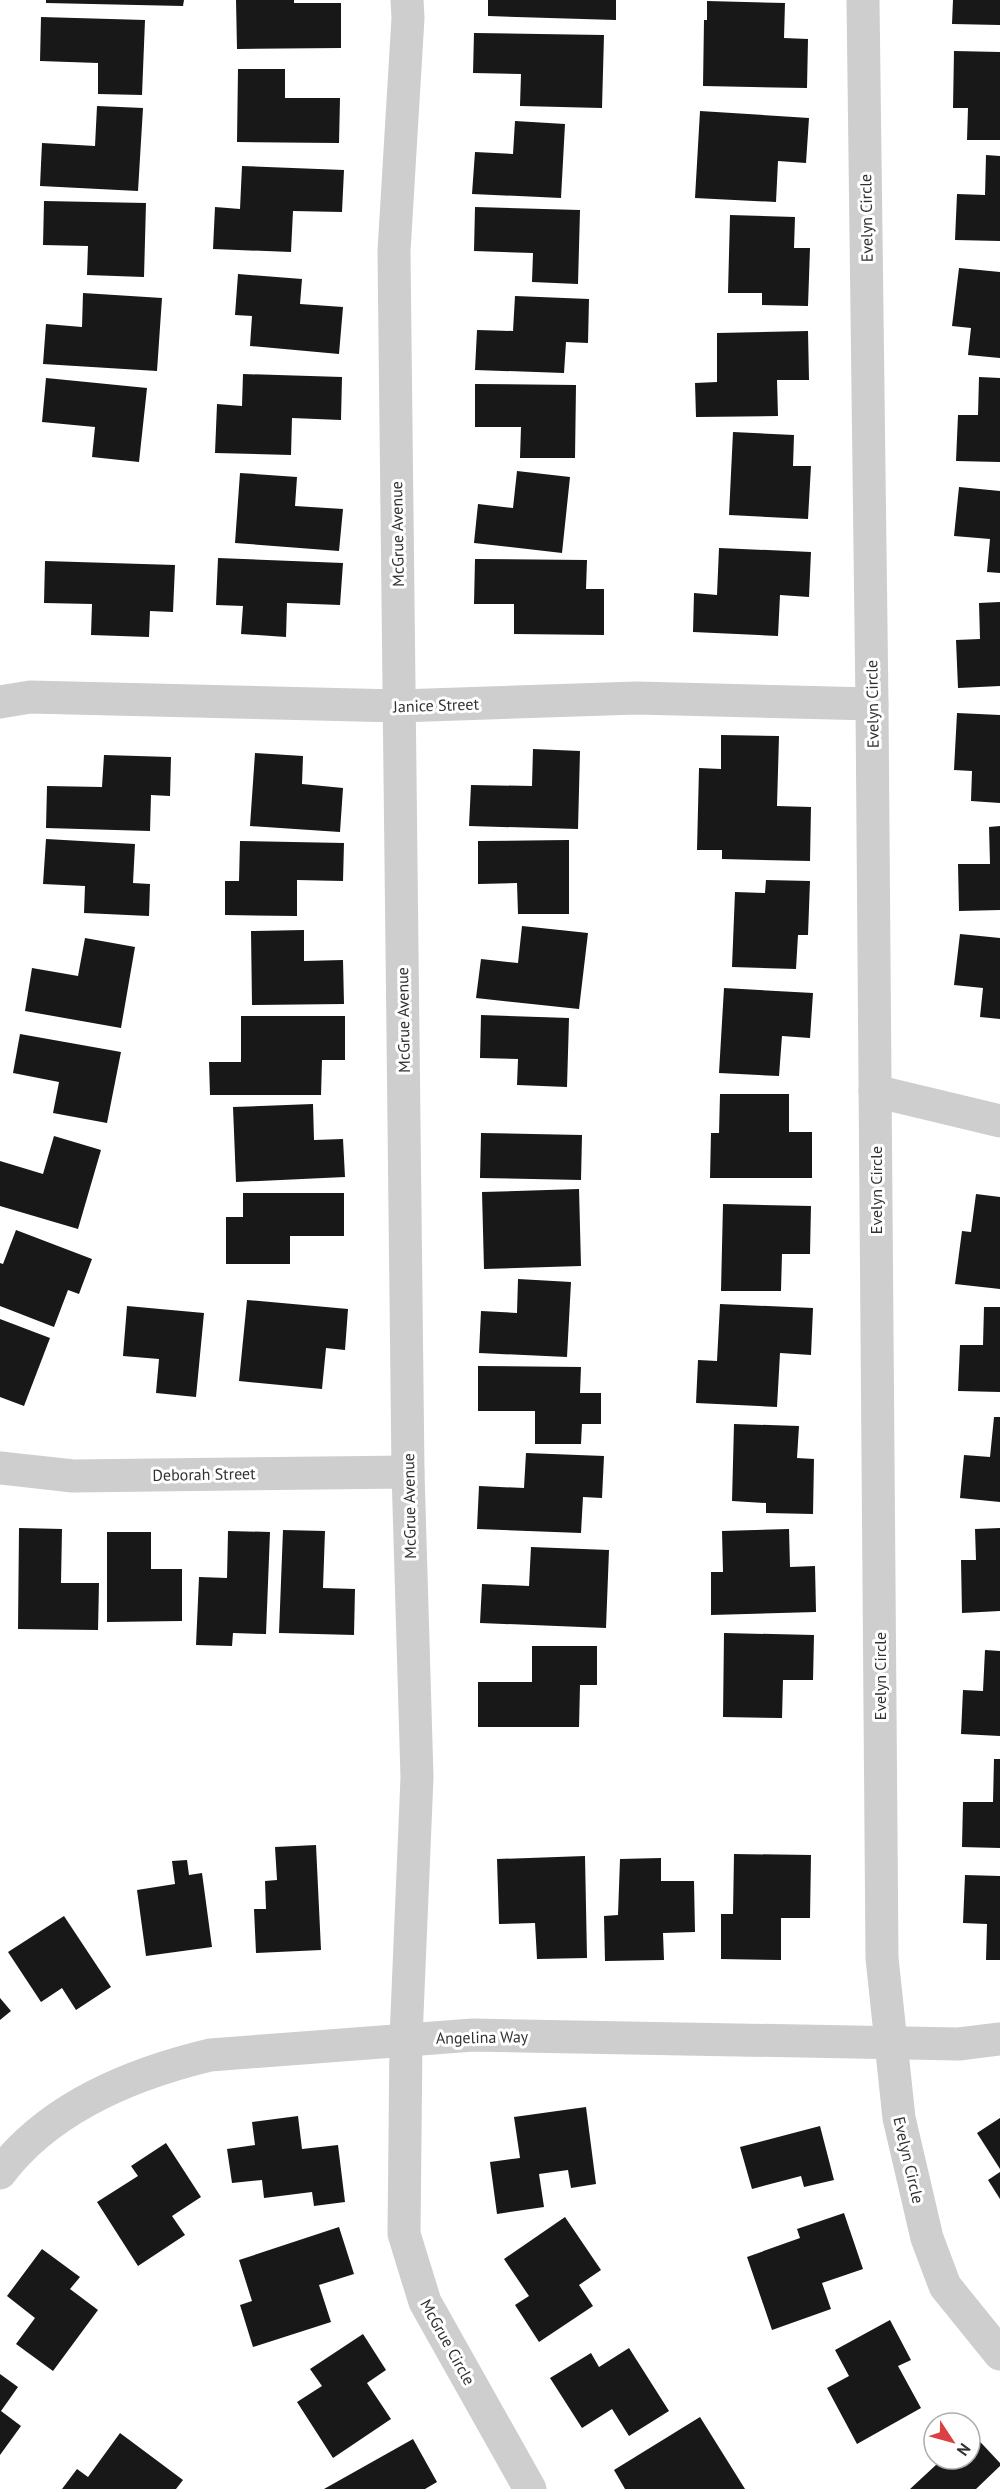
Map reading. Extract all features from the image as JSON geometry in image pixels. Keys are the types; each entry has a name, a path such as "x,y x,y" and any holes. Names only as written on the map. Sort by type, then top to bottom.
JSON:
{"street":[{"name":"McGrue Avenue","path":"406,2039 417,1777 408,1472 394,251 408,18 407,0"},
{"name":"Evelyn Circle","path":"863,0 872,704 882,1958 899,2118 927,2238 945,2286 1000,2354"},
{"name":"Janice Street","path":"0,702 30,697 399,706 637,698 872,704"},
{"path":"875,1091 1000,1121"},
{"name":"Deborah Street","path":"0,1468 74,1476 408,1472"},
{"name":"Angelina Way","path":"0,2174 12,2157 48,2125 93,2096 167,2065 210,2055 406,2039 473,2036 959,2044 1000,2039"},
{"name":"McGrue Circle","path":"406,2039 404,2234 420,2291 530,2489"}],"building":[{"path":"46,0 184,0 183,6 46,3"},
{"path":"236,0 341,3 341,48 237,49"},
{"path":"488,0 616,0 616,20 488,16"},
{"path":"953,0 1000,0 1000,25 952,24"},
{"path":"707,1 785,3 784,38 808,39 807,88 703,86 704,20 707,20"},
{"path":"41,17 145,20 142,95 98,94 98,63 40,61"},
{"path":"474,33 604,35 602,108 520,106 521,74 473,73"},
{"path":"954,51 1000,52 1000,140 967,140 968,108 953,108"},
{"path":"238,69 285,69 285,98 340,98 339,143 237,142"},
{"path":"97,106 143,108 138,191 40,186 42,143 95,146"},
{"path":"700,111 809,118 806,163 778,161 776,202 695,198"},
{"path":"515,121 565,124 561,198 472,194 475,152 513,154"},
{"path":"986,155 1000,156 1000,241 955,240 957,194 985,195"},
{"path":"242,166 344,170 342,212 293,211 291,252 213,249 215,207 240,209"},
{"path":"44,201 146,203 144,277 87,275 88,246 43,245"},
{"path":"475,207 580,210 578,284 532,282 533,253 474,251"},
{"path":"730,215 795,217 794,248 810,248 808,306 762,305 762,293 728,293"},
{"path":"959,268 1000,272 1000,358 968,355 971,328 952,326"},
{"path":"238,274 302,279 300,304 343,307 339,354 250,346 252,316 235,315"},
{"path":"83,293 162,298 157,371 43,364 46,324 82,327"},
{"path":"515,296 589,299 588,343 566,342 564,373 475,370 477,330 513,331"},
{"path":"808,331 809,380 777,380 778,416 696,417 695,383 717,382 717,333"},
{"path":"243,374 342,377 341,420 292,418 291,455 215,453 217,404 242,406"},
{"path":"979,377 1000,378 1000,462 956,461 958,415 978,415"},
{"path":"46,378 147,388 139,462 92,457 95,427 42,422"},
{"path":"475,384 576,385 575,458 520,458 521,427 475,427"},
{"path":"733,432 794,435 793,466 811,466 808,519 729,515"},
{"path":"517,471 570,477 562,553 474,543 478,504 513,508"},
{"path":"240,473 297,477 295,506 343,509 339,551 235,543"},
{"path":"959,487 1000,491 1000,573 987,572 990,539 954,536"},
{"path":"719,548 811,552 809,597 780,595 778,636 693,632 694,593 717,595"},
{"path":"218,558 343,563 340,605 287,603 286,637 241,634 243,606 216,605"},
{"path":"475,559 587,560 586,589 604,589 604,635 514,634 514,604 474,604"},
{"path":"45,561 175,565 173,612 150,611 149,637 91,635 92,604 44,603"},
{"path":"1000,602 1000,686 958,688 956,640 980,639 979,603"},
{"path":"957,713 1000,715 1000,803 971,801 972,771 954,770"},
{"path":"721,735 779,736 777,806 811,807 810,861 722,859 722,850 697,850 699,768 721,769"},
{"path":"533,749 580,751 578,829 469,826 471,785 532,786"},
{"path":"255,753 303,756 302,784 343,788 340,832 250,826"},
{"path":"104,755 171,757 170,796 151,795 150,831 46,828 47,786 102,787"},
{"path":"1000,826 1000,910 959,911 958,864 990,864 989,827"},
{"path":"46,839 135,844 133,883 150,884 149,916 84,913 85,886 43,884"},
{"path":"569,840 569,914 518,914 517,883 478,884 478,841"},
{"path":"240,841 344,843 343,881 297,880 297,916 225,915 225,881 239,881"},
{"path":"766,880 810,881 808,935 798,935 796,969 732,967 735,892 765,893"},
{"path":"522,926 588,933 579,1009 476,998 481,959 518,963"},
{"path":"304,930 304,961 343,960 344,1004 252,1005 251,931"},
{"path":"960,934 1000,938 1000,1019 980,1017 983,988 954,985"},
{"path":"85,938 135,947 121,1028 25,1011 32,968 78,976"},
{"path":"724,988 813,993 810,1038 782,1036 779,1076 719,1073"},
{"path":"481,1015 569,1018 567,1087 517,1085 518,1059 480,1058"},
{"path":"241,1016 345,1016 345,1060 322,1060 321,1095 210,1095 209,1062 241,1062"},
{"path":"20,1034 121,1052 107,1123 53,1113 59,1082 13,1073"},
{"path":"720,1094 789,1094 789,1132 812,1132 812,1178 710,1178 711,1133 719,1133"},
{"path":"313,1104 314,1140 343,1139 345,1177 236,1182 233,1107"},
{"path":"481,1133 582,1135 581,1180 480,1178"},
{"path":"54,1136 101,1150 78,1229 0,1206 0,1161 43,1174"},
{"path":"579,1189 581,1266 484,1269 482,1192"},
{"path":"243,1193 344,1193 344,1236 290,1236 290,1264 226,1264 226,1217 243,1217"},
{"path":"976,1194 1000,1197 1000,1289 955,1284 962,1231 971,1232"},
{"path":"723,1204 811,1206 810,1254 782,1254 781,1291 721,1291"},
{"path":"16,1230 92,1259 79,1294 68,1290 54,1327 0,1306 0,1263 3,1264"},
{"path":"518,1279 571,1282 567,1357 479,1353 481,1311 517,1313"},
{"path":"247,1300 348,1309 345,1350 326,1348 322,1389 239,1381"},
{"path":"720,1304 813,1308 811,1355 780,1353 777,1407 696,1403 698,1360 717,1361"},
{"path":"127,1306 204,1313 196,1397 156,1393 159,1359 123,1356"},
{"path":"984,1307 1000,1307 1000,1392 958,1391 960,1345 983,1345"},
{"path":"0,1319 50,1338 24,1406 0,1397"},
{"path":"478,1366 581,1367 580,1393 601,1393 601,1424 582,1424 581,1444 535,1444 535,1411 478,1411"},
{"path":"994,1417 1000,1417 1000,1502 960,1498 964,1455 990,1457"},
{"path":"734,1424 799,1426 797,1458 814,1459 813,1514 766,1513 766,1503 732,1501"},
{"path":"526,1453 604,1456 602,1498 583,1497 581,1533 477,1529 479,1486 524,1488"},
{"path":"19,1528 62,1529 61,1583 99,1583 98,1630 18,1629"},
{"path":"1000,1528 1000,1611 962,1613 961,1560 976,1560 975,1529"},
{"path":"789,1529 790,1567 815,1566 816,1612 711,1615 711,1572 723,1572 722,1531"},
{"path":"283,1530 325,1531 323,1588 355,1589 354,1635 279,1633"},
{"path":"228,1531 270,1532 266,1634 233,1633 232,1646 196,1645 199,1577 227,1578"},
{"path":"107,1532 151,1532 151,1569 182,1569 182,1621 107,1622"},
{"path":"531,1547 609,1550 606,1628 480,1623 482,1584 529,1586"},
{"path":"724,1633 814,1635 813,1680 783,1680 782,1718 723,1717"},
{"path":"532,1646 597,1646 597,1685 580,1685 579,1727 478,1727 478,1682 532,1682"},
{"path":"985,1650 1000,1651 1000,1736 961,1734 963,1690 983,1691"},
{"path":"994,1759 1000,1759 1000,1848 962,1847 963,1802 993,1802"},
{"path":"316,1845 321,1950 256,1953 254,1909 266,1909 265,1881 277,1880 275,1847"},
{"path":"734,1854 811,1855 810,1918 781,1918 781,1960 721,1959 721,1914 733,1914"},
{"path":"585,1856 587,1958 537,1959 535,1923 499,1924 497,1859"},
{"path":"661,1858 661,1881 694,1881 695,1932 663,1933 664,1960 605,1961 604,1916 618,1915 620,1859"},
{"path":"187,1860 189,1875 202,1873 212,1947 146,1956 137,1890 175,1884 172,1861"},
{"path":"965,1875 1000,1876 1000,1960 986,1960 987,1924 963,1923"},
{"path":"64,1916 111,1987 76,2010 62,1988 41,2002 8,1952"},
{"path":"0,1998 11,2011 0,2020"},
{"path":"586,2107 596,2184 571,2188 568,2170 539,2174 544,2207 497,2214 490,2162 520,2158 514,2117"},
{"path":"298,2116 302,2149 338,2145 345,2202 314,2206 312,2192 264,2198 262,2180 232,2183 227,2149 255,2145 252,2122"},
{"path":"1000,2118 1000,2169 977,2133"},
{"path":"820,2126 834,2180 804,2187 801,2176 752,2189 740,2147"},
{"path":"166,2143 201,2197 172,2216 185,2235 138,2266 97,2202 138,2176 131,2166"},
{"path":"1000,2172 1000,2199 988,2180"},
{"path":"844,2213 863,2269 822,2283 831,2309 772,2330 747,2257 800,2238 797,2229"},
{"path":"565,2217 601,2270 579,2285 593,2306 539,2342 515,2305 529,2296 504,2259"},
{"path":"339,2227 354,2274 319,2285 331,2322 253,2347 240,2305 252,2301 239,2260"},
{"path":"42,2249 80,2277 70,2289 98,2310 53,2371 16,2344 35,2318 7,2296"},
{"path":"890,2320 911,2360 898,2366 921,2408 857,2444 827,2388 849,2376 835,2350"},
{"path":"363,2334 386,2370 367,2383 391,2419 333,2458 297,2402 322,2386 310,2369"},
{"path":"629,2348 669,2411 629,2436 612,2409 582,2428 550,2378 591,2353 599,2367"},
{"path":"0,2374 18,2387 1,2411 21,2426 0,2455"},
{"path":"700,2417 745,2489 625,2489 614,2470"},
{"path":"120,2433 183,2480 176,2489 62,2489 77,2469 88,2477"},
{"path":"413,2439 437,2482 425,2489 324,2489"},
{"path":"982,2444 1000,2463 1000,2466 976,2489 910,2489 929,2471 982,2471"}]}
